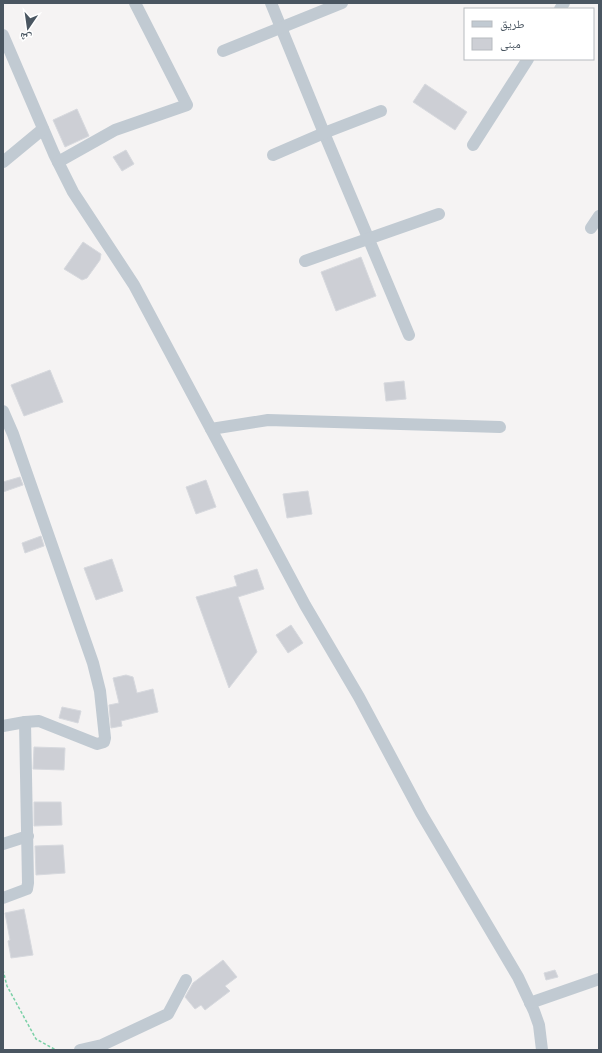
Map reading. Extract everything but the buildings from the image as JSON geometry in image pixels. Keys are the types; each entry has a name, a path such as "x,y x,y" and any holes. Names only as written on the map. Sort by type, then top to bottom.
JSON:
{"street":[{"path":"58,162 115,130 187,105 135,3"},
{"path":"271,3 280,28 409,335"},
{"path":"223,51 342,3"},
{"path":"3,35 43,129 73,192 134,285 302,599 359,697 421,813 518,977 539,1025 542,1050"},
{"path":"473,145 527,60"},
{"path":"273,155 381,111"},
{"path":"3,162 43,129"},
{"path":"305,261 439,214"},
{"path":"591,228 599,216"},
{"path":"3,411 13,434 93,663 100,691 105,738 104,742 97,744 39,721 3,726"},
{"path":"211,429 268,420 500,427"},
{"path":"3,898 27,889 28,882 25,722"},
{"path":"3,844 28,836"},
{"path":"530,1003 599,979"},
{"path":"80,1050 102,1045 168,1014 186,980"}],"path":[{"path":"3,970 7,986 36,1039 56,1050"}]}
